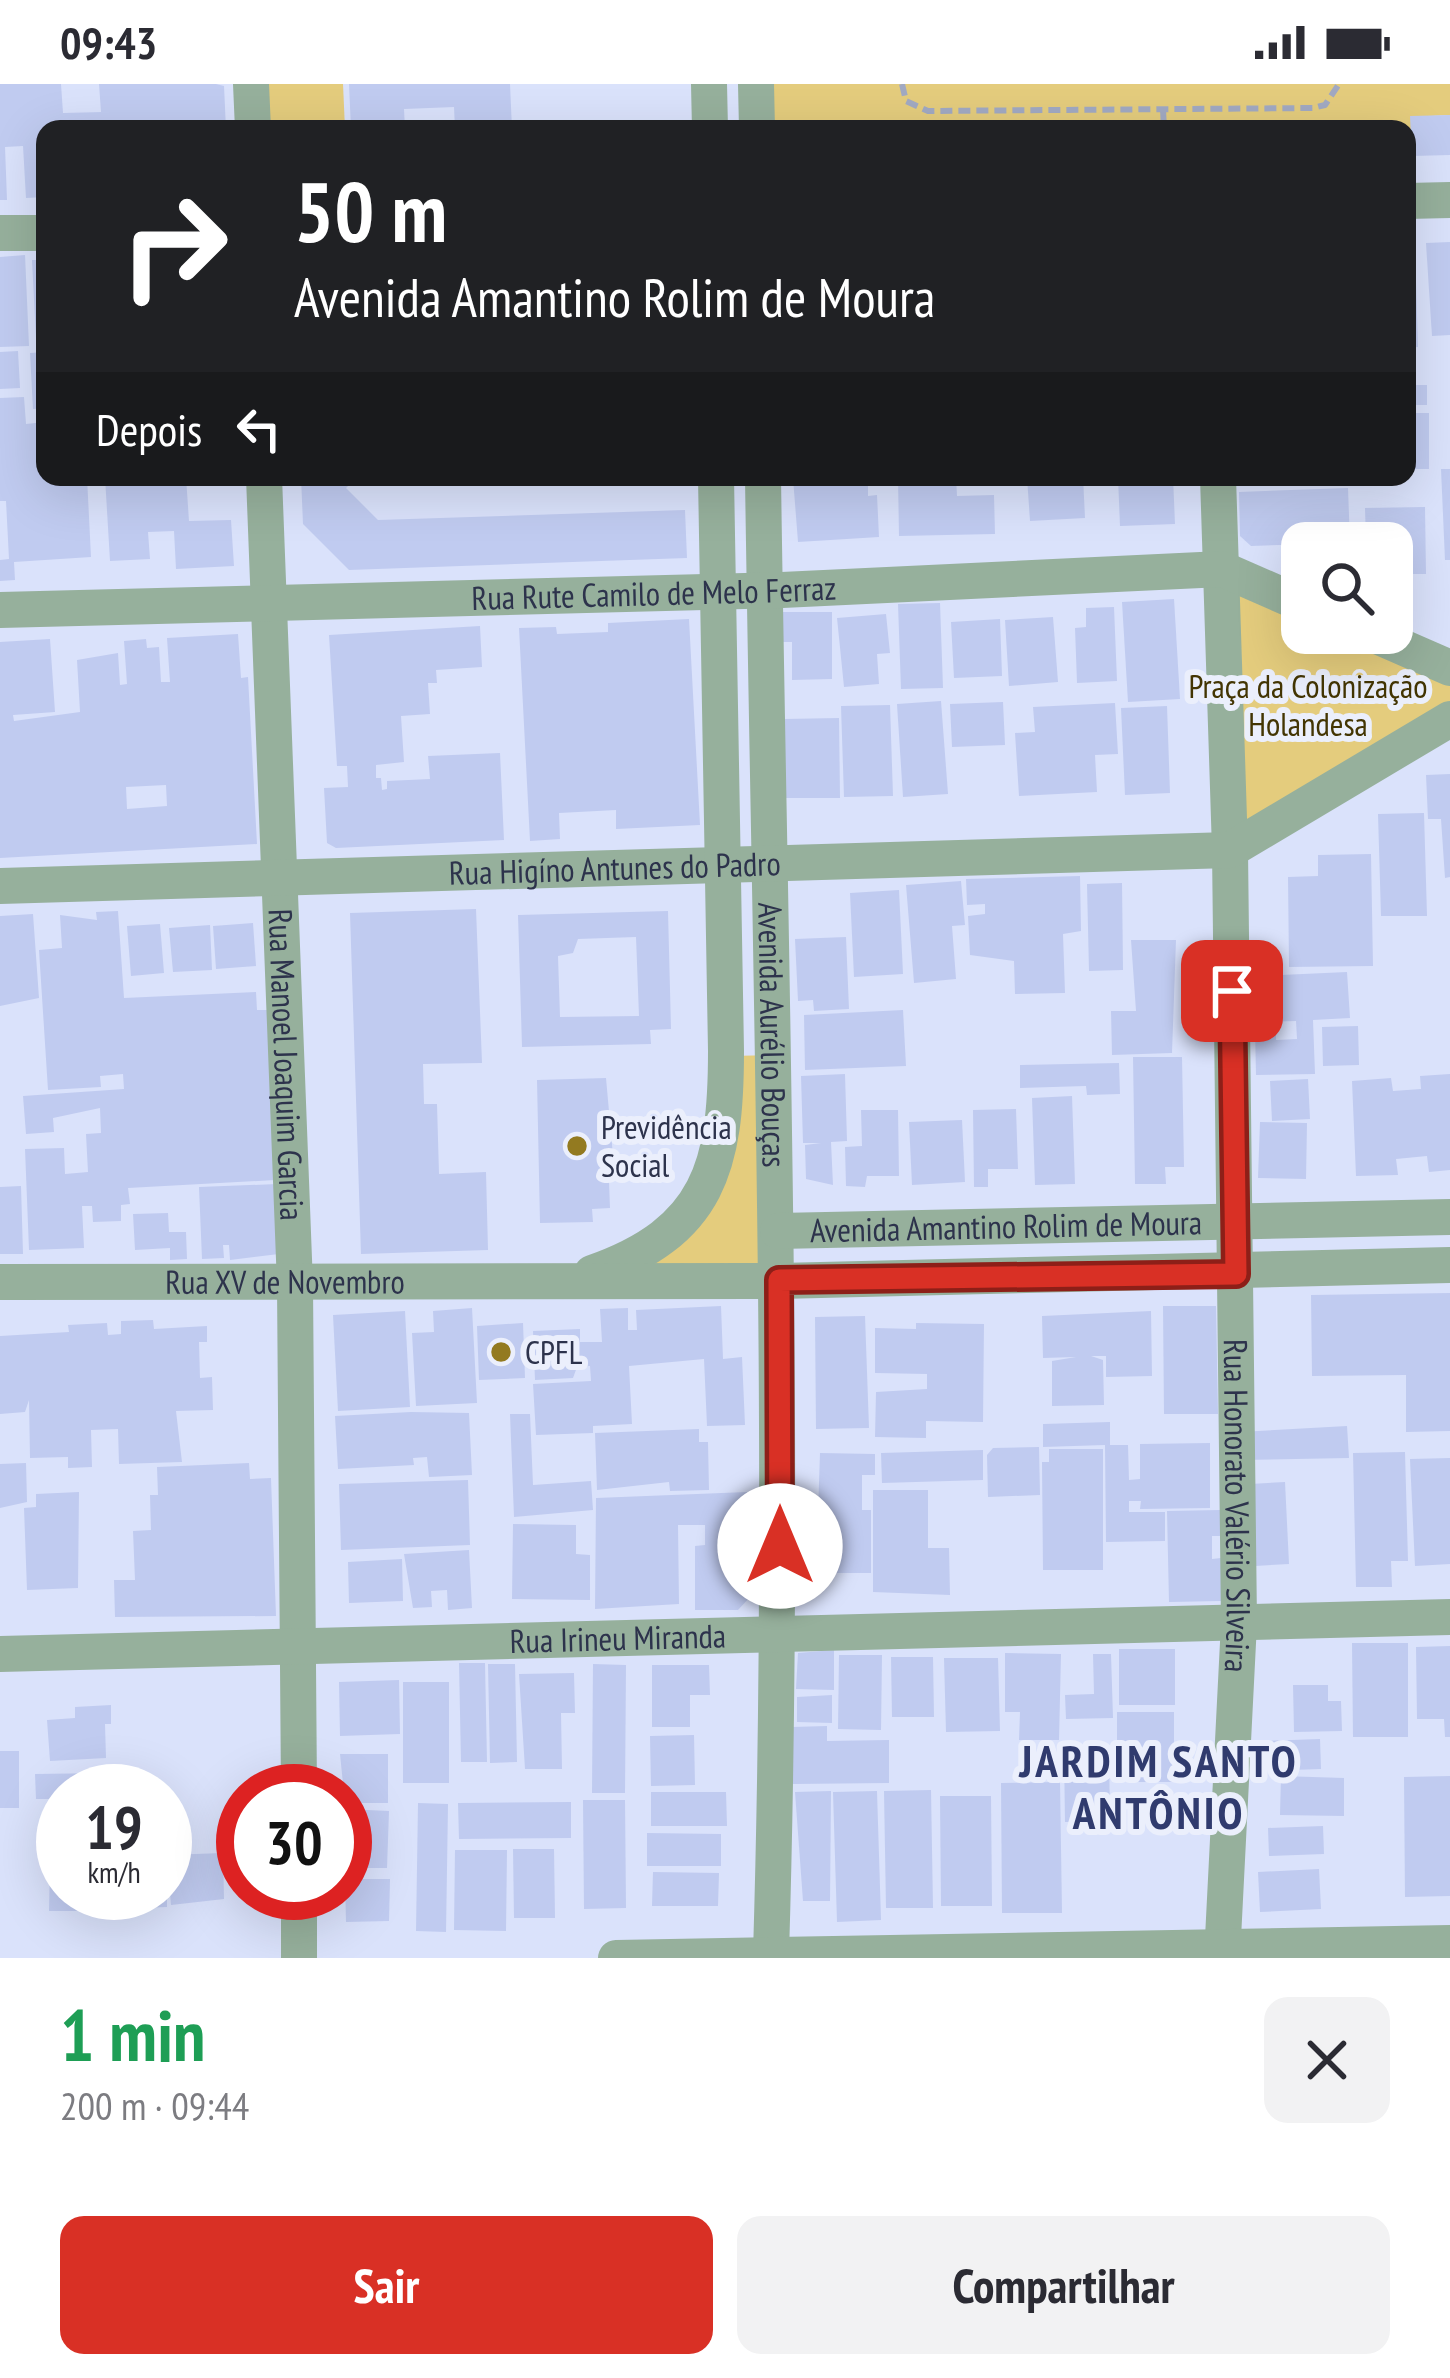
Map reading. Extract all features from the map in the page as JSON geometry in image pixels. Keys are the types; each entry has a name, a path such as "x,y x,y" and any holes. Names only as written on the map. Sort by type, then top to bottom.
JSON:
{"street":[{"path":"251,84 253,120"},
{"path":"709,84 710,120"},
{"path":"756,84 758,120"},
{"path":"1416,200 1450,200"},
{"path":"0,233 36,233"},
{"name":"Rua Manoel Joaquim Garcia","path":"264,486 296,1286 298,1764"},
{"name":"Avenida Aurélio Bouças","path":"572,1281 657,1240 696,1205 723,1145 727,1051 716,486"},
{"name":"Avenida Aurélio Bouças","path":"763,486 779,1280 780,1635 770,1954"},
{"name":"Rua Honorato Valério Silveira","path":"1218,486 1230,850 1239,1623 1222,1952"},
{"name":"Rua Rute Camilo de Melo Ferraz","path":"0,610 765,590 1222,569 1281,595"},
{"path":"1413,652 1450,668"},
{"path":"1230,850 1450,718"},
{"path":"721,722 768,720"},
{"name":"Rua Higíno Antunes do Padro","path":"0,886 724,861 1230,850"},
{"path":"727,1051 776,1050"},
{"name":"Avenida Amantino Rolim de Moura","path":"778,1231 1450,1217"},
{"name":"Avenida Amantino Rolim de Moura","path":"572,1281 1236,1274 1450,1265"},
{"name":"Rua XV de Novembro","path":"0,1282 296,1286 572,1281"},
{"name":"Rua Irineu Miranda","path":"0,1654 298,1650 1450,1617"},
{"path":"298,1920 298,1958"},
{"path":"616,1958 1222,1952 1450,1943"}],"path":[{"path":"902,84 911,106 928,112 1313,108 1332,99 1339,84"},
{"path":"1163,109 1164,120"}],"green space":[{"path":"257,84 343,84 345,120 259,120"},
{"path":"766,84 1450,84 1450,115 1411,120 768,120"},
{"name":"Praça da Colonização Holandesa","path":"1227,575 1281,599 1281,654 1400,654 1450,677 1450,706 1239,831"},
{"path":"772,1055 773,1276 599,1276 692,1220 731,1056"}],"building":[{"path":"0,84 61,84 63,113 101,112 99,84 224,86 226,120 36,120 36,197 26,198 23,146 5,147 7,200 0,200"},
{"path":"349,84 510,84 512,120 455,120 454,107 404,109 405,120 351,120"},
{"path":"1450,115 1450,155 1416,156 1416,120 1410,116"},
{"path":"1450,242 1450,335 1432,336 1426,243"},
{"path":"25,255 29,346 0,347 0,257"},
{"path":"32,260 36,260 36,338"},
{"path":"18,351 20,388 0,389 0,352"},
{"path":"30,353 36,353 33,409"},
{"path":"1416,385 1427,385 1427,405 1416,405"},
{"path":"24,397 26,424 36,423 36,486 87,486 91,557 14,562 15,580 0,581 0,560 9,559 6,501 0,501 0,398"},
{"path":"1416,413 1429,413 1429,469 1416,469"},
{"path":"1441,469 1450,469 1450,560 1445,560"},
{"path":"106,486 187,486 189,521 231,520 234,566 176,569 174,531 148,532 150,559 110,561"},
{"path":"301,486 348,486 378,520 685,510 687,558 349,570 303,524"},
{"path":"794,486 868,486 868,496 877,495 879,537 798,542"},
{"path":"898,486 956,486 957,496 994,495 995,534 899,536"},
{"path":"1028,486 1083,486 1085,518 1030,521"},
{"path":"1118,486 1173,486 1175,524 1120,526"},
{"path":"1348,488 1349,522 1281,522 1281,545 1251,546 1240,536 1239,492"},
{"path":"1425,507 1426,574 1413,574 1413,522 1365,522 1365,508"},
{"path":"1174,599 1180,699 1128,702 1122,602"},
{"path":"940,603 943,688 901,689 898,604"},
{"path":"1114,607 1117,681 1077,683 1075,628 1086,627 1086,608"},
{"path":"778,612 832,612 832,679 792,680 792,642 778,642"},
{"path":"886,614 890,653 877,654 879,684 844,687 837,618"},
{"path":"1053,617 1058,682 1009,686 1005,620"},
{"path":"689,619 700,825 616,829 616,810 559,813 560,839 530,841 519,628 556,627 557,634 608,632 608,623"},
{"path":"1000,619 1002,676 954,678 951,622"},
{"path":"480,626 482,667 436,670 437,683 428,683 430,714 401,716 404,762 376,765 376,778 381,778 382,790 387,789 387,781 430,779 428,756 500,753 504,840 336,848 327,843 324,788 348,787 347,766 337,766 329,635"},
{"path":"238,634 241,678 248,677 257,844 0,858 0,642 50,639 55,712 13,715 14,721 80,712 77,660 118,653 120,685 127,684 124,641 146,639 147,648 159,647 161,682 170,682 167,638","holes":["166,785 167,806 127,809 126,787"]},
{"path":"941,701 948,794 903,797 897,704"},
{"path":"1003,702 1005,745 952,747 950,704"},
{"path":"1115,703 1118,754 1095,755 1097,792 1019,796 1015,733 1035,732 1033,707"},
{"path":"890,705 893,796 844,797 841,706"},
{"path":"1167,706 1170,793 1125,795 1121,708"},
{"path":"839,718 840,798 786,798 784,719"},
{"path":"1450,774 1450,877 1445,878 1441,819 1428,819 1426,775"},
{"path":"1424,813 1427,916 1381,916 1378,814"},
{"path":"1371,854 1373,966 1289,967 1288,877 1318,876 1318,855"},
{"path":"1080,876 1081,931 1063,934 1065,993 1015,994 1014,961 970,955 968,916 985,914 985,904 967,905 966,879"},
{"path":"961,881 965,925 952,926 956,979 914,983 906,885"},
{"path":"1122,883 1123,970 1089,971 1087,884"},
{"path":"899,890 903,974 854,977 850,893"},
{"path":"476,909 482,1063 423,1064 424,1104 437,1104 439,1174 486,1172 488,1250 361,1254 350,913"},
{"path":"118,911 124,998 256,992 257,1010 267,1010 275,1180 128,1188 130,1204 121,1205 121,1221 93,1222 92,1206 82,1206 84,1248 29,1250 25,1149 64,1148 65,1174 88,1172 86,1134 101,1133 100,1108 53,1118 54,1132 26,1134 23,1096 124,1089 123,1074 100,1076 101,1087 48,1090 39,950 62,948 60,915 97,920 96,912"},
{"path":"668,911 671,1029 650,1030 651,1044 522,1047 518,915","holes":["636,937 639,1016 560,1017 558,956 573,953 578,939"]},
{"path":"33,914 39,998 0,1006 0,916"},
{"path":"253,923 256,966 216,969 213,926"},
{"path":"160,924 164,973 131,976 127,926"},
{"path":"210,925 212,970 173,972 169,928"},
{"path":"846,937 849,1009 814,1011 813,1000 798,1001 795,939"},
{"path":"1131,940 1176,940 1172,1053 1112,1055 1111,1011 1136,1011"},
{"path":"1347,972 1350,1018 1313,1020 1315,1074 1256,1075 1255,1028 1276,1027 1276,1040 1297,1039 1296,1021 1258,1022 1256,976"},
{"path":"903,1010 906,1066 805,1070 804,1015"},
{"path":"1358,1026 1359,1065 1323,1066 1322,1027"},
{"path":"1133,1057 1182,1057 1184,1167 1165,1167 1166,1184 1135,1184"},
{"path":"1119,1063 1120,1094 1087,1095 1086,1086 1020,1088 1020,1065"},
{"path":"845,1074 847,1141 831,1142 833,1185 806,1179 805,1145 821,1143 803,1143 801,1076"},
{"path":"1450,1074 1450,1170 1429,1172 1427,1156 1396,1159 1398,1175 1356,1176 1352,1081 1391,1078 1393,1091 1421,1089 1420,1076"},
{"name":"Previdência Social","path":"606,1078 615,1178 609,1182 610,1208 592,1209 593,1222 540,1223 537,1080"},
{"path":"1308,1079 1310,1119 1272,1121 1270,1081"},
{"path":"1072,1096 1075,1184 1035,1185 1032,1098"},
{"path":"1016,1109 1018,1169 988,1169 988,1187 974,1187 973,1110"},
{"path":"861,1110 898,1110 899,1176 867,1176 865,1187 846,1186 845,1147 862,1146"},
{"path":"962,1120 965,1182 912,1185 909,1122"},
{"path":"1260,1122 1307,1123 1306,1179 1258,1178"},
{"path":"277,1184 279,1254 230,1260 229,1245 223,1245 224,1258 202,1259 199,1187"},
{"path":"21,1186 23,1254 0,1254 0,1187"},
{"path":"168,1213 169,1232 186,1232 187,1259 170,1260 170,1248 135,1250 133,1214"},
{"path":"1450,1293 1450,1431 1406,1432 1406,1375 1312,1376 1311,1295"},
{"path":"721,1306 723,1359 742,1357 745,1425 707,1426 704,1359 629,1366 632,1424 593,1426 593,1433 536,1435 533,1384 591,1381 590,1366 577,1367 573,1378 535,1380 533,1331 580,1329 580,1342 602,1342 600,1309 628,1308 628,1330 637,1330 636,1310"},
{"path":"1163,1306 1216,1306 1218,1414 1164,1414"},
{"path":"472,1308 477,1403 416,1406 412,1333 434,1332 433,1311"},
{"path":"405,1311 410,1407 338,1411 333,1315"},
{"path":"1151,1311 1152,1376 1106,1377 1106,1356 1091,1356 1103,1360 1104,1405 1052,1406 1052,1361 1076,1357 1043,1358 1042,1316"},
{"path":"865,1316 869,1428 816,1429 815,1317"},
{"path":"153,1320 154,1329 207,1326 207,1342 199,1342 200,1378 212,1377 213,1410 176,1411 182,1462 119,1464 118,1429 91,1430 92,1467 68,1468 68,1457 30,1458 29,1400 25,1412 0,1414 0,1336 69,1332 68,1325 107,1323 108,1335 121,1334 121,1321"},
{"name":"CPFL","path":"523,1323 525,1378 479,1380 477,1326"},
{"path":"916,1323 984,1324 983,1422 926,1421 926,1438 875,1437 876,1392 927,1389 927,1374 875,1373 875,1328 916,1329"},
{"path":"469,1413 472,1475 429,1477 427,1457 413,1458 414,1465 338,1469 335,1416"},
{"path":"510,1414 530,1414 533,1485 591,1481 593,1510 514,1517"},
{"path":"1110,1422 1110,1445 1128,1445 1129,1480 1140,1479 1140,1444 1210,1443 1210,1508 1140,1509 1141,1501 1129,1501 1129,1512 1165,1512 1165,1541 1106,1542 1105,1445 1043,1447 1043,1424"},
{"path":"1347,1426 1349,1458 1239,1460 1239,1432"},
{"path":"699,1429 699,1442 708,1442 709,1490 670,1491 669,1482 597,1490 595,1433"},
{"path":"1039,1447 1040,1495 988,1497 987,1455 993,1448"},
{"path":"1049,1449 1103,1449 1103,1570 1043,1570 1042,1462 1049,1462"},
{"path":"983,1450 983,1480 882,1483 881,1453"},
{"path":"1405,1452 1408,1561 1391,1561 1392,1587 1356,1587 1353,1453"},
{"path":"820,1453 875,1454 875,1475 862,1475 862,1510 871,1510 871,1573 816,1573"},
{"path":"1450,1458 1450,1564 1415,1566 1410,1459"},
{"path":"26,1463 27,1502 0,1508 0,1464"},
{"path":"249,1463 250,1479 271,1478 276,1616 115,1617 114,1580 135,1580 133,1531 151,1530 150,1495 158,1495 157,1467"},
{"path":"468,1480 470,1545 341,1550 339,1484"},
{"path":"1285,1482 1289,1564 1255,1566 1250,1484"},
{"path":"873,1490 928,1490 928,1548 949,1548 950,1595 873,1592"},
{"path":"79,1492 78,1588 27,1590 24,1508 36,1507 36,1494"},
{"path":"747,1492 750,1597 738,1610 695,1610 695,1546 705,1545 705,1525 678,1525 679,1604 595,1609 596,1498"},
{"path":"1220,1510 1220,1536 1212,1536 1212,1559 1221,1558 1221,1601 1169,1602 1167,1511"},
{"path":"513,1524 576,1525 576,1554 590,1555 590,1600 512,1599"},
{"path":"469,1550 472,1608 448,1610 447,1590 431,1591 432,1607 413,1608 404,1554"},
{"path":"402,1559 403,1601 349,1603 348,1562"},
{"path":"1352,1643 1408,1643 1408,1737 1353,1737"},
{"path":"1450,1646 1450,1737 1445,1737 1444,1719 1417,1719 1416,1647"},
{"path":"1119,1649 1175,1649 1175,1705 1119,1705"},
{"path":"834,1650 834,1690 796,1689 798,1653"},
{"path":"1005,1653 1061,1654 1059,1740 1019,1740 1020,1712 1005,1712"},
{"path":"1093,1654 1111,1654 1113,1718 1066,1719 1065,1695 1094,1694"},
{"path":"839,1655 882,1655 881,1730 838,1729"},
{"path":"891,1657 933,1657 934,1717 892,1717"},
{"path":"944,1658 998,1658 1000,1731 946,1732"},
{"path":"459,1663 485,1663 487,1762 461,1762"},
{"path":"488,1664 515,1664 517,1762 490,1763"},
{"path":"593,1664 626,1665 625,1793 592,1793"},
{"path":"652,1665 709,1665 710,1695 690,1695 690,1727 652,1727"},
{"path":"574,1673 575,1713 561,1713 562,1769 525,1769 519,1674"},
{"path":"399,1680 400,1734 340,1736 339,1682"},
{"path":"403,1682 449,1682 449,1783 403,1783"},
{"path":"1293,1685 1328,1685 1328,1701 1341,1701 1342,1731 1294,1732"},
{"path":"832,1695 832,1723 797,1722 797,1697"},
{"path":"111,1705 111,1724 105,1724 106,1758 50,1761 47,1720 75,1718 75,1707"},
{"path":"1117,1712 1174,1712 1174,1782 1117,1782"},
{"path":"827,1726 827,1741 889,1740 889,1783 793,1784 792,1727"},
{"path":"694,1735 695,1785 651,1786 650,1736"},
{"path":"1320,1739 1321,1769 1266,1771 1265,1741"},
{"path":"0,1751 19,1751 19,1808 0,1808"},
{"path":"1064,1752 1109,1752 1110,1822 1065,1822"},
{"path":"340,1754 388,1754 388,1803 372,1803 372,1764 341,1764"},
{"path":"1281,1776 1344,1778 1344,1816 1280,1815"},
{"path":"1450,1776 1450,1896 1405,1897 1404,1777"},
{"path":"1060,1782 1062,1913 1002,1913 1001,1783"},
{"path":"931,1790 933,1908 886,1908 884,1791"},
{"path":"831,1791 830,1901 803,1901 795,1792"},
{"path":"877,1791 881,1920 837,1922 833,1792"},
{"path":"651,1792 726,1792 727,1826 651,1826"},
{"path":"940,1796 991,1796 992,1906 941,1906"},
{"path":"583,1800 625,1800 626,1908 584,1909"},
{"path":"571,1802 571,1838 459,1839 458,1803"},
{"path":"418,1803 448,1804 446,1932 416,1931"},
{"path":"372,1810 389,1811 387,1868 372,1868"},
{"path":"1323,1826 1324,1854 1269,1856 1268,1828"},
{"path":"647,1833 721,1834 721,1866 647,1866"},
{"path":"513,1849 554,1849 555,1918 514,1918"},
{"path":"455,1850 507,1850 506,1931 454,1930"},
{"path":"216,1853 216,1900 192,1903 192,1854"},
{"path":"1319,1869 1321,1909 1260,1912 1258,1872"},
{"path":"653,1872 719,1873 718,1906 652,1906"},
{"path":"372,1879 390,1879 389,1921 346,1922 372,1920"}],"place":[{"name":"Previdência Social","path":"577,1146"},
{"name":"CPFL","path":"501,1352"}],"district":[{"name":"JARDIM SANTO ANTÔNIO","path":"1159,1787"}],"route":[{"path":"780,1546 779,1280 1236,1274 1232,991"}]}
